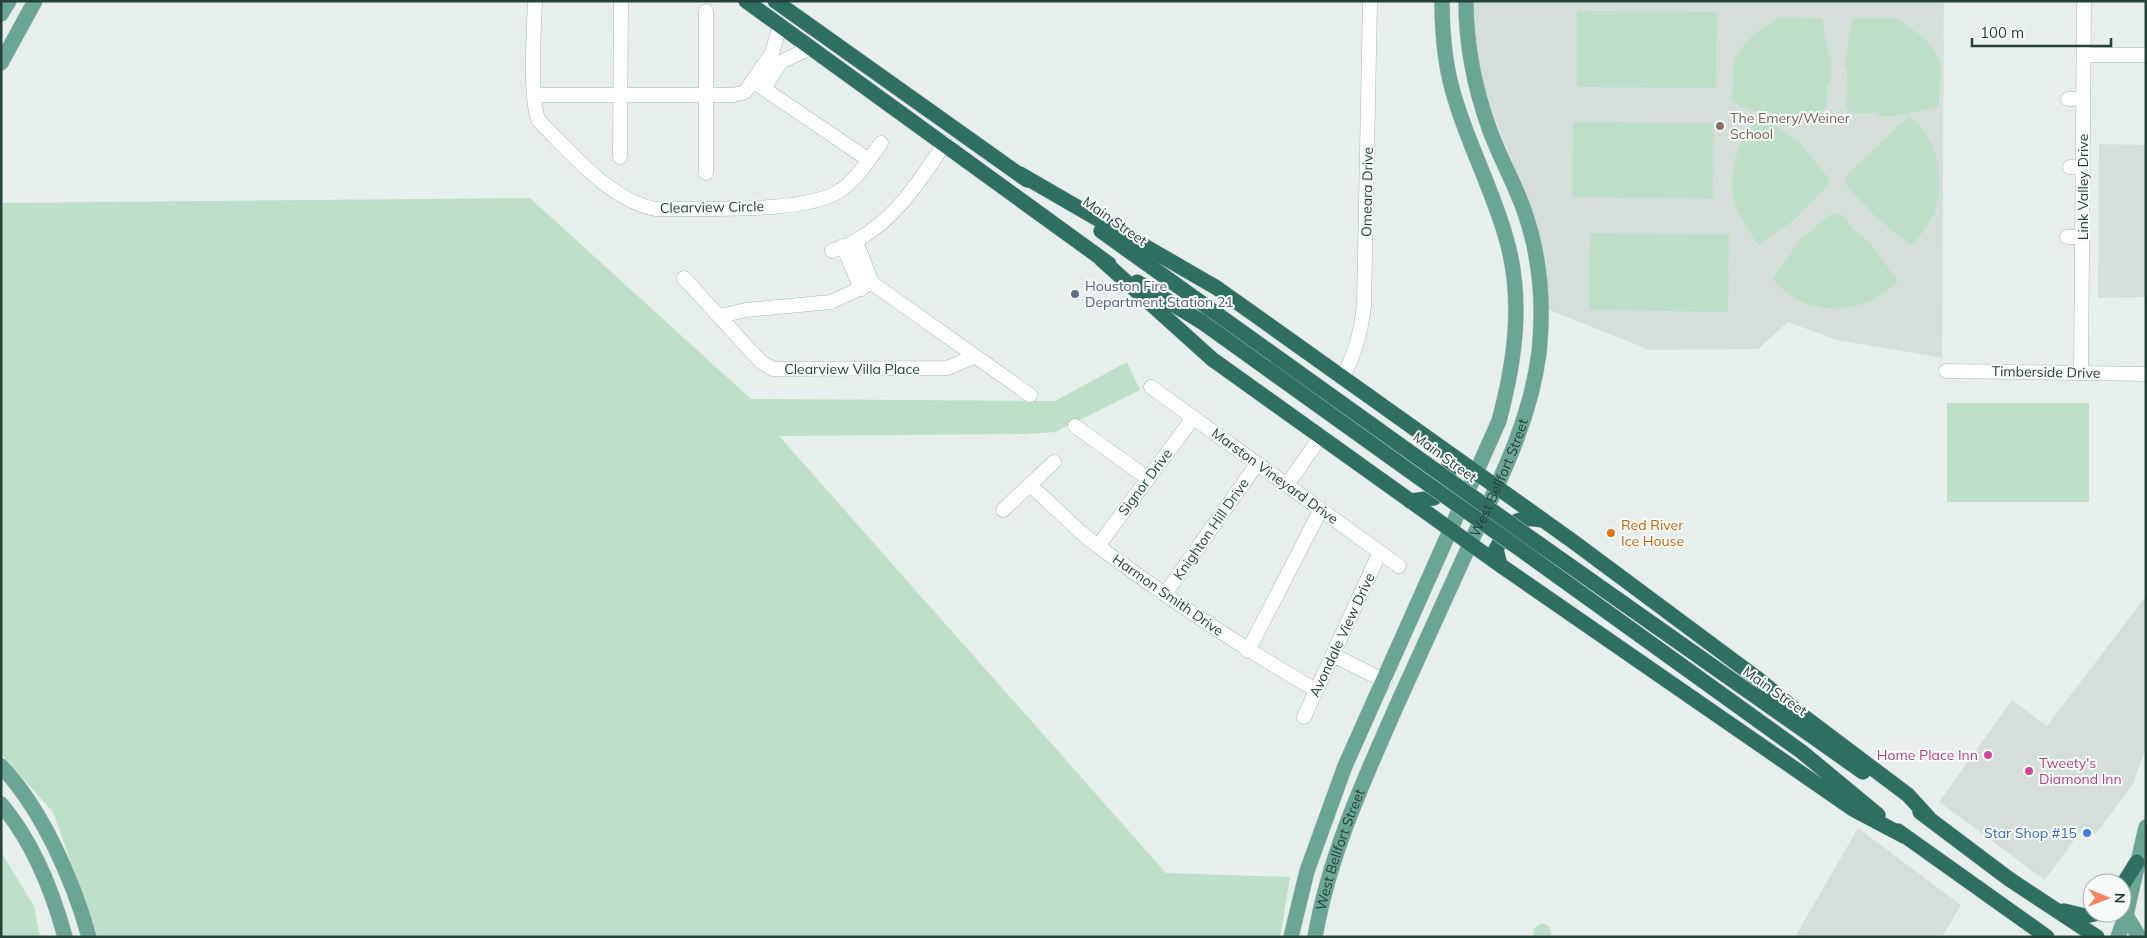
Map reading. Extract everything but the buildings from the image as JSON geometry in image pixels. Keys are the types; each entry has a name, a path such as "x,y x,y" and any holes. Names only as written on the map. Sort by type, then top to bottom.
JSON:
{"highway":[{"name":"Main Street","path":"746,1 945,143 1101,259 1202,322 1423,471 1528,546 1929,818 2009,879 2097,937"},
{"name":"Main Street","path":"775,1 1218,313 1423,471"},
{"path":"1020,174 1217,288 1543,520 1758,679 1799,713 1908,795 1929,818"},
{"path":"1101,259 1212,359 1470,544 1853,809 1904,836"},
{"path":"1410,500 1434,498 1449,475 1450,466 1447,453"},
{"path":"1500,565 1496,549 1506,530 1515,521 1526,517 1543,520"},
{"name":"Main Street","path":"1528,546 1802,752 1904,836 2047,937"},
{"path":"2130,873 2137,862"},
{"path":"2055,909 2082,915"}],"main road":[{"path":"1,14 9,1"},
{"path":"1,62 35,1"},
{"path":"1442,6 1466,6"},
{"name":"West Bellfort Street","path":"1291,937 1307,870 1345,766 1385,681 1450,529 1477,474 1499,421 1515,347 1517,318 1514,273 1507,239 1455,102 1446,63 1442,6"},
{"name":"West Bellfort Street","path":"1315,937 1328,879 1341,838 1360,790 1497,488 1521,431 1533,392 1541,320 1539,284 1534,251 1524,211 1489,130 1472,71 1467,41 1466,6"},
{"path":"1483,175 1505,166"},
{"path":"1517,318 1541,320"},
{"path":"1385,681 1404,691"},
{"path":"1,766 33,808 66,870 81,908 89,937"},
{"path":"1,804 14,820 36,858 46,879 65,937"},
{"path":"2132,886 2146,827"},
{"path":"1321,830 1341,838"},
{"path":"46,879 66,870"},
{"path":"2118,937 2123,923"},
{"path":"2131,923 2139,937"}],"street":[{"name":"Clearview Circle","path":"535,1 534,94 535,114 538,120 607,186 623,197 642,206 655,209 734,208 808,203 827,198 840,191 863,169 881,143"},
{"name":"Omeara Drive","path":"1342,378 1353,359 1362,327 1364,306 1370,1"},
{"name":"Link Valley Drive","path":"2081,373 2082,237 2076,167 2083,99 2084,55 2077,28 2084,1"},
{"path":"620,157 621,2"},
{"path":"706,11 706,173"},
{"path":"534,94 732,95 745,92 759,85 772,65 780,26"},
{"path":"772,65 810,48"},
{"path":"2084,55 2146,55"},
{"path":"759,85 869,160"},
{"path":"2068,99 2083,99"},
{"path":"945,143 899,207 876,228 844,246 866,286 1030,395"},
{"path":"2067,236 2082,237"},
{"name":"Clearview Villa Place","path":"684,278 761,362 773,369 948,368 974,357"},
{"path":"720,316 746,310 831,302 866,286"},
{"name":"Timberside Drive","path":"1946,371 2146,374"},
{"name":"Marston Vineyard Drive","path":"1151,387 1399,566"},
{"name":"Signor Drive","path":"1098,546 1193,418"},
{"path":"1075,426 1147,478"},
{"path":"1290,487 1324,439"},
{"path":"1003,510 1031,486 1054,462"},
{"name":"Knighton Hill Drive","path":"1165,594 1257,464"},
{"name":"Harmon Smith Drive","path":"1031,486 1098,546 1165,594 1248,651 1316,690"},
{"path":"1248,651 1321,509"},
{"name":"Avondale View Drive","path":"1304,717 1380,552"},
{"path":"1333,655 1385,681"}],"shaded area":[{"name":"The Emery/Weiner School","path":"1471,1 1944,1 1942,358 1837,340 1788,322 1758,349 1650,350 1547,309 1521,183 1474,68"},
{"path":"2099,144 2146,145 2146,297 2098,298"},
{"path":"2146,596 2146,747 2133,784 2096,834 2084,826 2045,880 1939,802 2012,700 2047,726"},
{"path":"1858,828 1961,905 1942,937 1795,937"}],"green space":[{"path":"1577,11 1717,12 1716,88 1577,87"},
{"path":"1779,17 1822,18 1831,66 1830,82 1827,83 1827,107 1820,113 1786,114 1762,112 1740,106 1732,101 1734,58 1752,36"},
{"path":"1853,18 1896,18 1931,45 1940,63 1939,107 1894,116 1878,116 1878,113 1852,113 1846,107 1847,67 1844,67"},
{"path":"1762,115 1801,145 1828,177 1828,185 1794,220 1758,245 1738,212 1732,186 1735,160 1739,148 1745,136"},
{"path":"1909,116 1922,129 1932,145 1938,162 1940,180 1938,198 1932,215 1924,231 1911,245 1878,219 1845,184 1846,176"},
{"path":"1573,122 1714,123 1713,199 1572,197"},
{"path":"530,198 751,399 1055,401 1127,362 1140,390 1055,432 1027,434 779,436 1166,873 1290,877 1280,937 98,937 53,812 1,754 1,203"},
{"path":"1831,214 1841,214 1853,229 1868,241 1898,281 1884,293 1869,302 1852,307 1817,307 1801,301 1786,292 1773,279 1800,240"},
{"path":"1590,233 1729,234 1728,312 1589,310"},
{"path":"1947,403 2089,403 2089,502 1947,502"},
{"path":"1,852 34,906 40,937 1,937"},
{"path":"1542,923 1550,927 1551,937 1533,937 1534,928"}],"place":[{"name":"The Emery/Weiner School","path":"1720,126"},
{"name":"Houston Fire Department Station 21","path":"1075,294"},
{"name":"Red River Ice House","path":"1611,533"},
{"name":"Home Place Inn","path":"1988,755"},
{"name":"Tweety's Diamond Inn","path":"2029,771"},
{"name":"Star Shop #15","path":"2087,833"}]}
